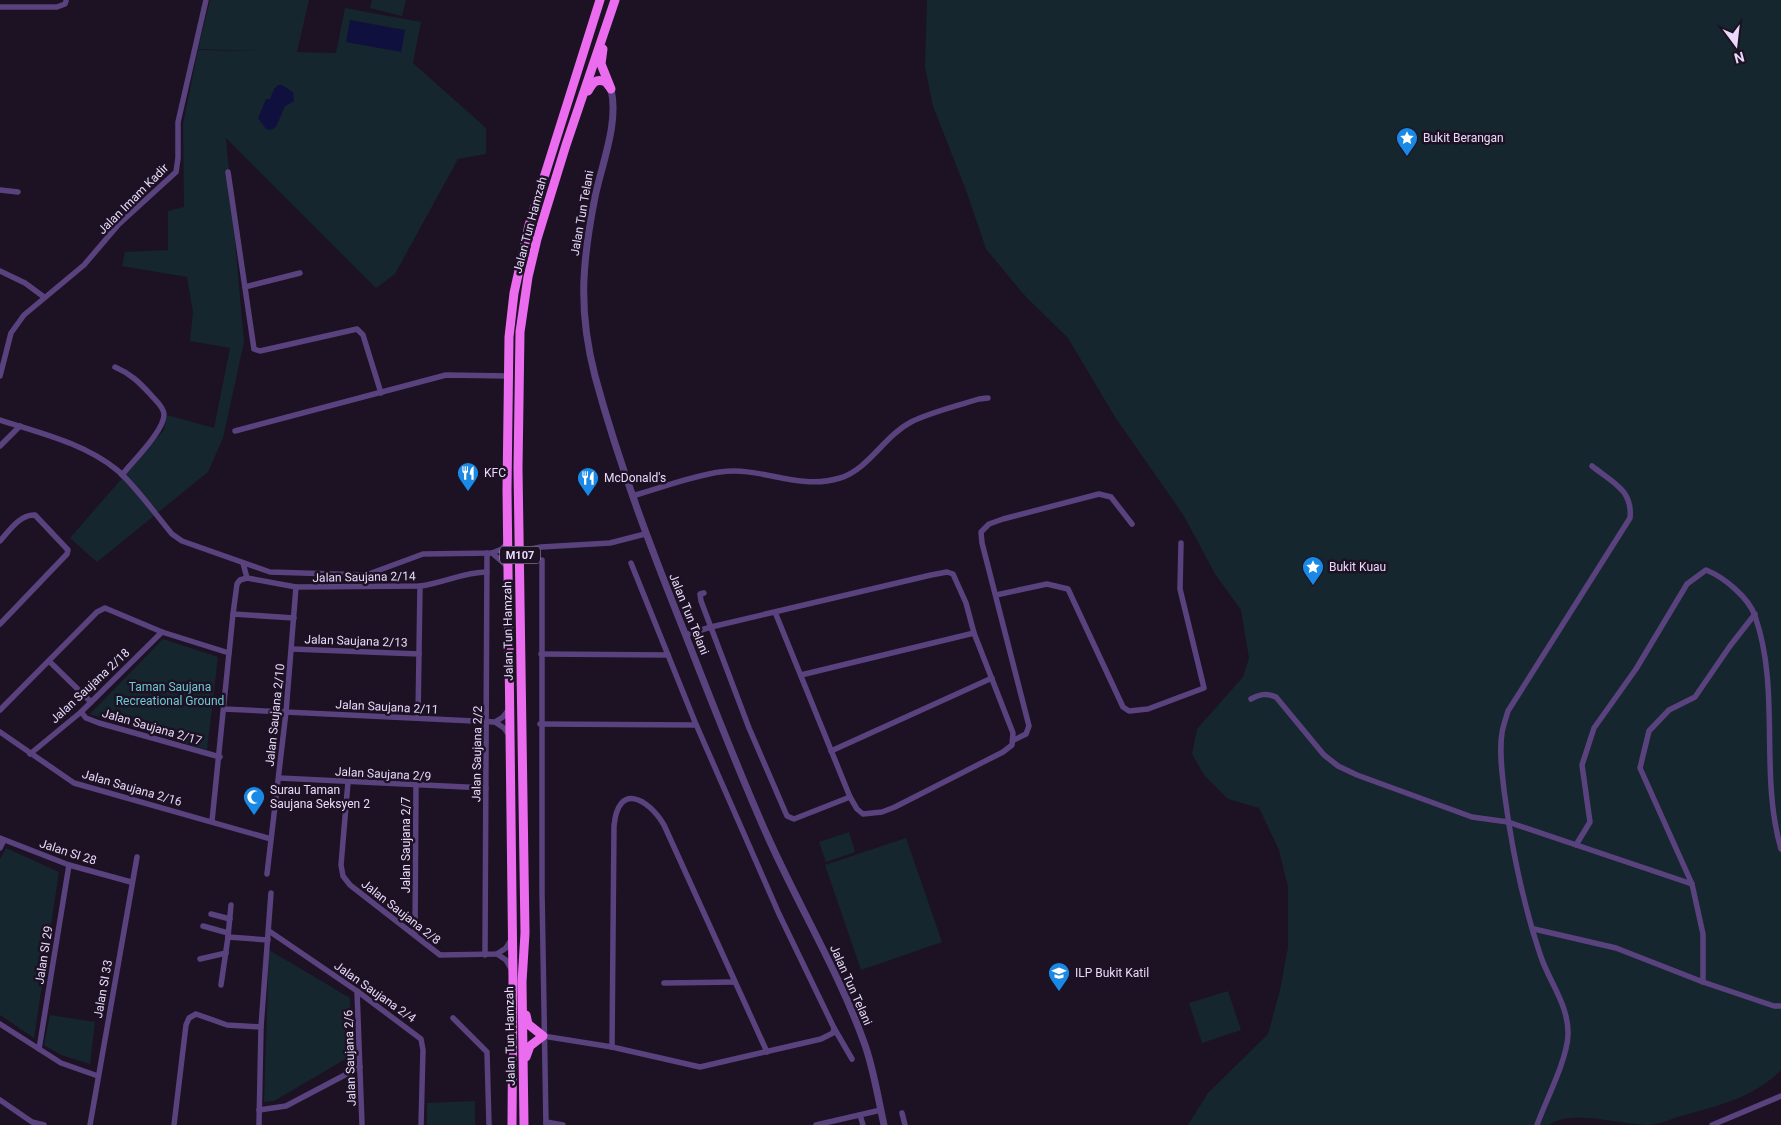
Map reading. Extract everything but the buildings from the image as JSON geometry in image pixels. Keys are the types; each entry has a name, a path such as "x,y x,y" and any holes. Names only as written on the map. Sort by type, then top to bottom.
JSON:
{"main road":[{"name":"Jalan Tun Hamzah","path":"512,1125 513,971 508,568 509,336 522,252 600,0"},
{"name":"Jalan Tun Hamzah","path":"524,1125 522,982 525,933 518,439 520,332 531,260 566,145 616,0"},
{"path":"611,89 600,58 616,0"},
{"path":"566,145 593,82 601,80 606,82 611,89"},
{"path":"524,1106 526,1058 530,1046 543,1036 532,1029 526,1017 525,933"},
{"path":"507,1125 511,1074"}],"street":[{"name":"Jalan Imam Kadir","path":"0,376 12,334 24,315 84,265 119,224 176,172 178,122 206,0"},
{"path":"0,7 57,7 65,4 66,1"},
{"name":"Jalan Tun Telani","path":"611,89 612,117 586,246 583,318 595,377 645,534 685,635 768,838 861,1035 884,1125"},
{"path":"228,172 255,350 260,351 357,330 363,335 381,393"},
{"path":"0,190 18,192"},
{"path":"0,271 25,283 44,297"},
{"path":"245,287 300,274"},
{"path":"114,367 131,374 141,383 160,405 164,415 161,427 122,475"},
{"path":"235,431 446,375 508,376"},
{"path":"632,496 720,472 768,473 801,482 823,482 841,477 859,468 911,422 979,399 988,398"},
{"path":"0,420 82,449 102,459 122,475 172,534 192,546 270,572 366,575 423,554 490,553 502,550 508,541"},
{"path":"0,446 20,426"},
{"path":"1538,1125 1565,1054 1568,1037 1567,1022 1561,1002 1541,957 1508,822 1501,750 1502,733 1508,711 1630,518 1631,503 1628,495 1592,466"},
{"path":"774,612 850,797 857,809 863,814 882,812 1003,752 1014,740 1026,734 1029,726 981,532 989,524 1099,494 1111,497 1132,524"},
{"path":"0,540 22,517 28,514 35,515 68,550 67,554 0,624"},
{"path":"520,551 540,547 610,543 645,534"},
{"path":"996,595 1046,584 1068,589 1124,707 1129,711 1148,709 1204,688 1180,589 1181,543"},
{"path":"490,553 508,568"},
{"name":"Jalan Saujana 2/2","path":"485,955 488,722 487,572 490,553"},
{"path":"542,560 540,724 543,1036 546,1123 564,1125"},
{"path":"243,563 247,578"},
{"path":"631,563 696,725 779,914 834,1028 852,1059"},
{"path":"1576,845 1590,822 1582,765 1594,728 1636,669 1687,584 1706,570 1717,575 1733,587 1755,614 1768,670 1773,822 1781,849"},
{"name":"Jalan Saujana 2/14","path":"233,614 240,580 247,578 296,588 420,586 441,583 478,572 487,572"},
{"path":"685,635 711,627 947,572 956,578 974,633 1014,740"},
{"path":"418,718 420,586"},
{"name":"Jalan Saujana 2/10","path":"267,874 286,712 296,588"},
{"path":"704,593 700,596 711,627 749,728 787,816 794,819 850,797"},
{"path":"0,710 97,612 105,608 162,632 229,652"},
{"path":"212,821 233,614 294,618"},
{"path":"1703,982 1703,934 1692,884 1640,768 1649,731 1669,710 1696,697 1730,646 1755,614"},
{"name":"Jalan Saujana 2/18","path":"30,754 81,712 162,632"},
{"path":"801,676 974,633"},
{"name":"Jalan Saujana 2/13","path":"292,649 419,654"},
{"path":"541,654 668,655"},
{"path":"49,661 91,702"},
{"path":"831,751 992,678"},
{"path":"1251,699 1259,694 1268,694 1276,697 1324,755 1338,766 1357,775 1472,817 1508,822 1692,884"},
{"name":"Jalan Saujana 2/11","path":"224,708 495,722"},
{"path":"510,708 503,717 495,722 504,728 510,737"},
{"name":"Jalan Saujana 2/17","path":"81,712 86,718 99,723 220,757"},
{"path":"540,724 696,725"},
{"name":"Jalan Saujana 2/16","path":"0,732 74,783 271,839"},
{"name":"Jalan Saujana 2/9","path":"279,778 486,788"},
{"name":"Jalan Saujana 2/8","path":"348,782 341,865 343,876 350,885 440,955 497,954"},
{"name":"Jalan Saujana 2/7","path":"416,786 416,936"},
{"path":"612,1047 614,826 615,816 621,801 627,799 642,802 658,816 767,1052"},
{"path":"0,848 2,839"},
{"name":"Jalan SI 28","path":"2,839 69,865 131,882"},
{"name":"Jalan SI 33","path":"90,1125 131,882 137,857"},
{"name":"Jalan SI 29","path":"39,1049 69,865"},
{"path":"259,1125 261,1027 271,893"},
{"path":"221,985 231,905"},
{"path":"211,914 230,919"},
{"path":"203,926 228,935 268,940"},
{"path":"1534,929 1616,948 1703,982 1774,1006 1781,1006"},
{"name":"Jalan Saujana 2/4","path":"269,932 357,991 420,1039 423,1050 421,1125"},
{"path":"512,939 506,948 497,954 506,960 513,971"},
{"path":"200,959 226,953"},
{"path":"664,983 735,982"},
{"name":"Jalan Saujana 2/6","path":"357,991 362,1125"},
{"path":"174,1125 186,1025 189,1018 196,1014 228,1025 261,1027"},
{"path":"453,1018 487,1052 489,1125"},
{"path":"0,1024 61,1063 98,1076"},
{"path":"543,1036 612,1047 700,1067 828,1037 833,1034 834,1028"},
{"path":"259,1110 286,1106 360,1067"},
{"path":"1712,1125 1781,1096"},
{"path":"0,1100 32,1122 44,1125"},
{"path":"816,1125 881,1110"},
{"path":"902,1113 905,1125"},
{"path":"860,1114 863,1125"}],"green space":[{"path":"210,0 309,0 297,52 336,53 345,8 421,22 413,63 486,128 486,154 458,159 395,274 376,288 226,138 244,342 223,438 208,472 97,562 70,538 164,430 167,415 214,428 230,348 190,341 193,312 187,277 122,266 125,252 168,250 168,211 184,207 183,124 198,50 259,51 198,49"},
{"path":"372,0 406,0 402,16 370,8"},
{"path":"927,0 1781,0 1781,1070 1770,1080 1759,1088 1734,1100 1651,1125 1570,1118 1558,1120 1549,1125 1188,1125 1208,1093 1268,1034 1280,990 1288,947 1288,887 1279,850 1259,808 1228,799 1204,775 1192,754 1197,729 1243,677 1249,658 1241,610 1215,574 1184,516 1115,417 1068,338 1026,297 986,249 967,193 933,106 925,67"},
{"name":"Taman Saujana Recreational Ground","path":"163,639 218,657 207,750 90,714"},
{"path":"849,832 855,852 826,862 819,842"},
{"path":"906,838 942,942 861,970 825,865"},
{"path":"6,848 59,872 34,1038 0,1015 0,859"},
{"path":"269,950 350,998 349,1057 274,1101 264,1102"},
{"path":"1228,991 1241,1030 1202,1043 1189,1003"},
{"path":"50,1015 95,1022 90,1064 61,1055 44,1045"},
{"path":"475,1101 475,1125 427,1125 427,1103"}],"shaded area":[{"path":"350,20 405,30 401,52 346,42"},
{"path":"278,85 282,85 293,92 294,101 285,106 276,127 271,130 266,129 258,118 266,99 270,99"}],"place":[{"name":"Bukit Berangan","path":"1407,157"},
{"name":"KFC","path":"468,492"},
{"name":"McDonald's","path":"588,497"},
{"name":"Bukit Kuau","path":"1313,586"},
{"name":"Surau Taman Saujana Seksyen 2","path":"254,816"},
{"name":"ILP Bukit Katil","path":"1059,992"}]}
